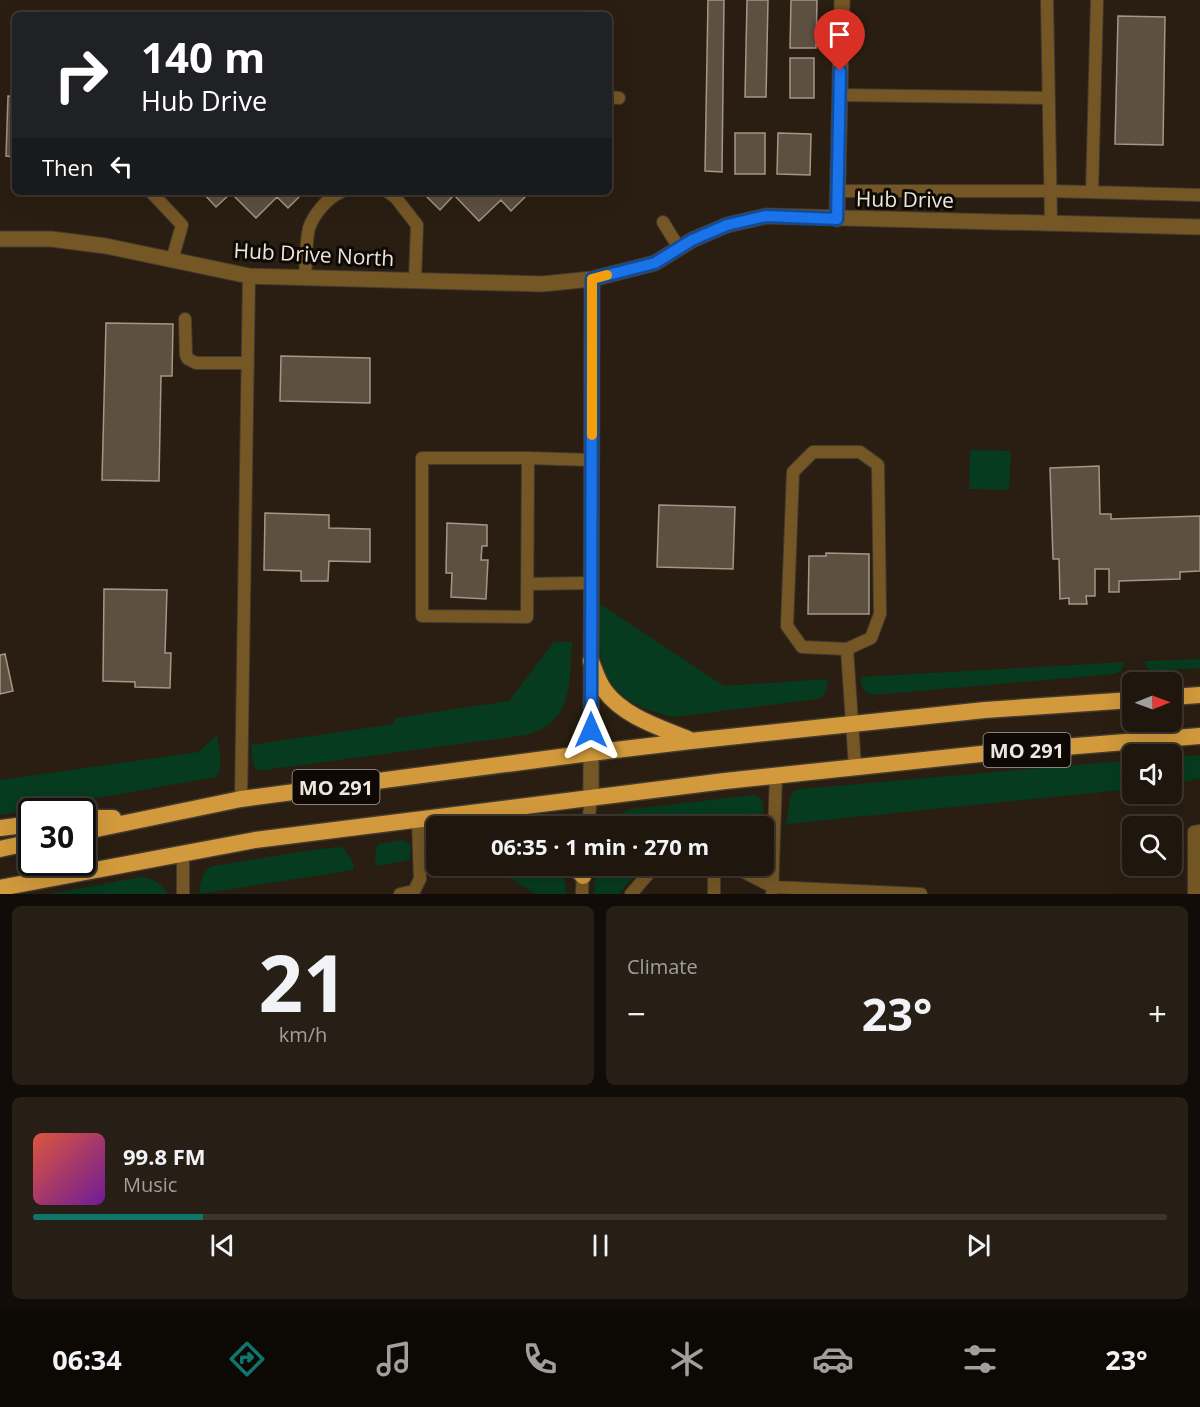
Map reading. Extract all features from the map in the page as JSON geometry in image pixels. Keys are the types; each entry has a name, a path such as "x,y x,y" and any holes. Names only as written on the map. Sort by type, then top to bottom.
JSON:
{"highway":[{"path":"591,661 606,692 620,706 635,717 691,741"},
{"path":"1182,696 1200,695"},
{"name":"MO 291","path":"96,828 241,799 591,753 985,710 1122,701"},
{"name":"MO 291","path":"0,888 255,840 855,767 990,753 1200,736"},
{"path":"487,811 512,816"},
{"path":"96,818 144,819"},
{"path":"0,828 18,826"},
{"path":"0,849 18,845"}],"street":[{"path":"837,219 842,0"},
{"name":"Hub Drive","path":"592,279 655,263 692,240 727,225 766,216 1200,227"},
{"name":"Hub Drive North","path":"0,238 51,239 106,246 249,276 542,284 592,279"},
{"path":"591,798 592,279"}],"lane":[{"path":"1047,0 1051,224"},
{"path":"1092,192 1097,0"},
{"path":"840,95 1049,98"},
{"path":"837,191 1051,191 1200,195"},
{"path":"154,195 182,225 172,260"},
{"path":"305,277 309,229 318,212 334,195"},
{"path":"392,195 417,225 415,280"},
{"path":"663,222 680,248"},
{"path":"241,799 249,276"},
{"path":"185,319 188,359 196,363 248,363"},
{"path":"813,452 860,452 879,465 880,614 871,638 847,648 802,647 787,626 793,472 813,452"},
{"path":"528,458 527,617 422,616 422,458 528,458 591,460"},
{"path":"528,584 591,583"},
{"path":"847,648 855,767"},
{"path":"772,891 776,776"},
{"path":"589,816 591,798"},
{"path":"400,894 414,891 420,879 418,820"},
{"path":"1194,894 1194,832 1200,831"},
{"path":"183,854 183,894"},
{"path":"581,876 582,894"},
{"path":"631,894 646,876"},
{"path":"714,876 714,894"},
{"path":"748,876 772,891 921,894"}],"green space":[{"path":"970,450 1011,451 1009,490 969,489"},
{"path":"600,604 724,686 827,679 826,692 817,699 674,717 648,710 618,691 605,670 600,643"},
{"path":"554,642 572,642 569,686 561,711 542,729 526,735 264,770 257,770 253,765 251,745 394,724 395,718 509,701"},
{"path":"1200,659 1199,668 1153,671 1144,661"},
{"path":"1124,662 1121,670 1114,674 873,695 867,693 862,687 861,677"},
{"path":"217,735 220,768 216,777 96,798 18,798 18,812 0,815 0,780 198,752"},
{"path":"1200,755 1200,778 1182,782 1182,756"},
{"path":"1122,761 1122,790 786,824 791,795 794,791"},
{"path":"754,795 762,800 763,804 762,816 618,816 631,809"},
{"path":"402,840 411,846 410,860 375,866 378,844"},
{"path":"343,847 354,864 353,870 199,894 204,874 212,866"},
{"path":"506,876 563,876 566,894 536,894"},
{"path":"595,876 634,876 619,894 594,894"},
{"path":"141,877 157,882 168,894 50,894"}],"building":[{"path":"708,0 724,0 722,172 705,171"},
{"path":"747,0 768,0 766,97 745,97"},
{"path":"791,0 817,0 816,48 790,48"},
{"path":"1118,16 1165,17 1163,145 1115,144"},
{"path":"790,58 814,58 814,98 790,98"},
{"path":"8,96 12,97 12,157 6,156"},
{"path":"735,133 765,133 765,174 735,174"},
{"path":"778,133 811,134 810,175 777,174"},
{"path":"205,195 229,195 216,207"},
{"path":"233,195 301,195 288,208 277,197 256,218"},
{"path":"425,195 454,195 440,210"},
{"path":"454,195 527,195 511,211 501,200 479,221"},
{"path":"106,323 173,324 172,376 161,376 159,481 102,480"},
{"path":"281,356 370,358 370,403 280,401"},
{"path":"1099,466 1100,514 1111,514 1111,519 1200,516 1200,571 1180,572 1180,579 1119,581 1119,592 1109,592 1109,569 1095,569 1095,596 1086,596 1087,604 1069,604 1069,598 1060,599 1059,559 1053,559 1050,468"},
{"path":"659,505 735,507 733,569 657,567"},
{"path":"265,513 329,515 329,528 370,529 370,562 329,561 328,581 301,581 301,571 264,570"},
{"path":"447,523 487,525 487,546 482,546 481,560 488,560 486,599 451,597 452,573 446,573"},
{"path":"826,553 869,554 869,614 808,614 809,556 826,556"},
{"path":"104,589 167,590 165,653 171,653 170,688 135,687 135,682 103,681"},
{"path":"5,654 13,691 0,694 0,655"}],"slow traffic":[{"path":"592,435 592,279 607,275"}],"route":[{"path":"591,730 592,279 655,263 692,240 727,225 766,216 837,219 840,71"}]}
